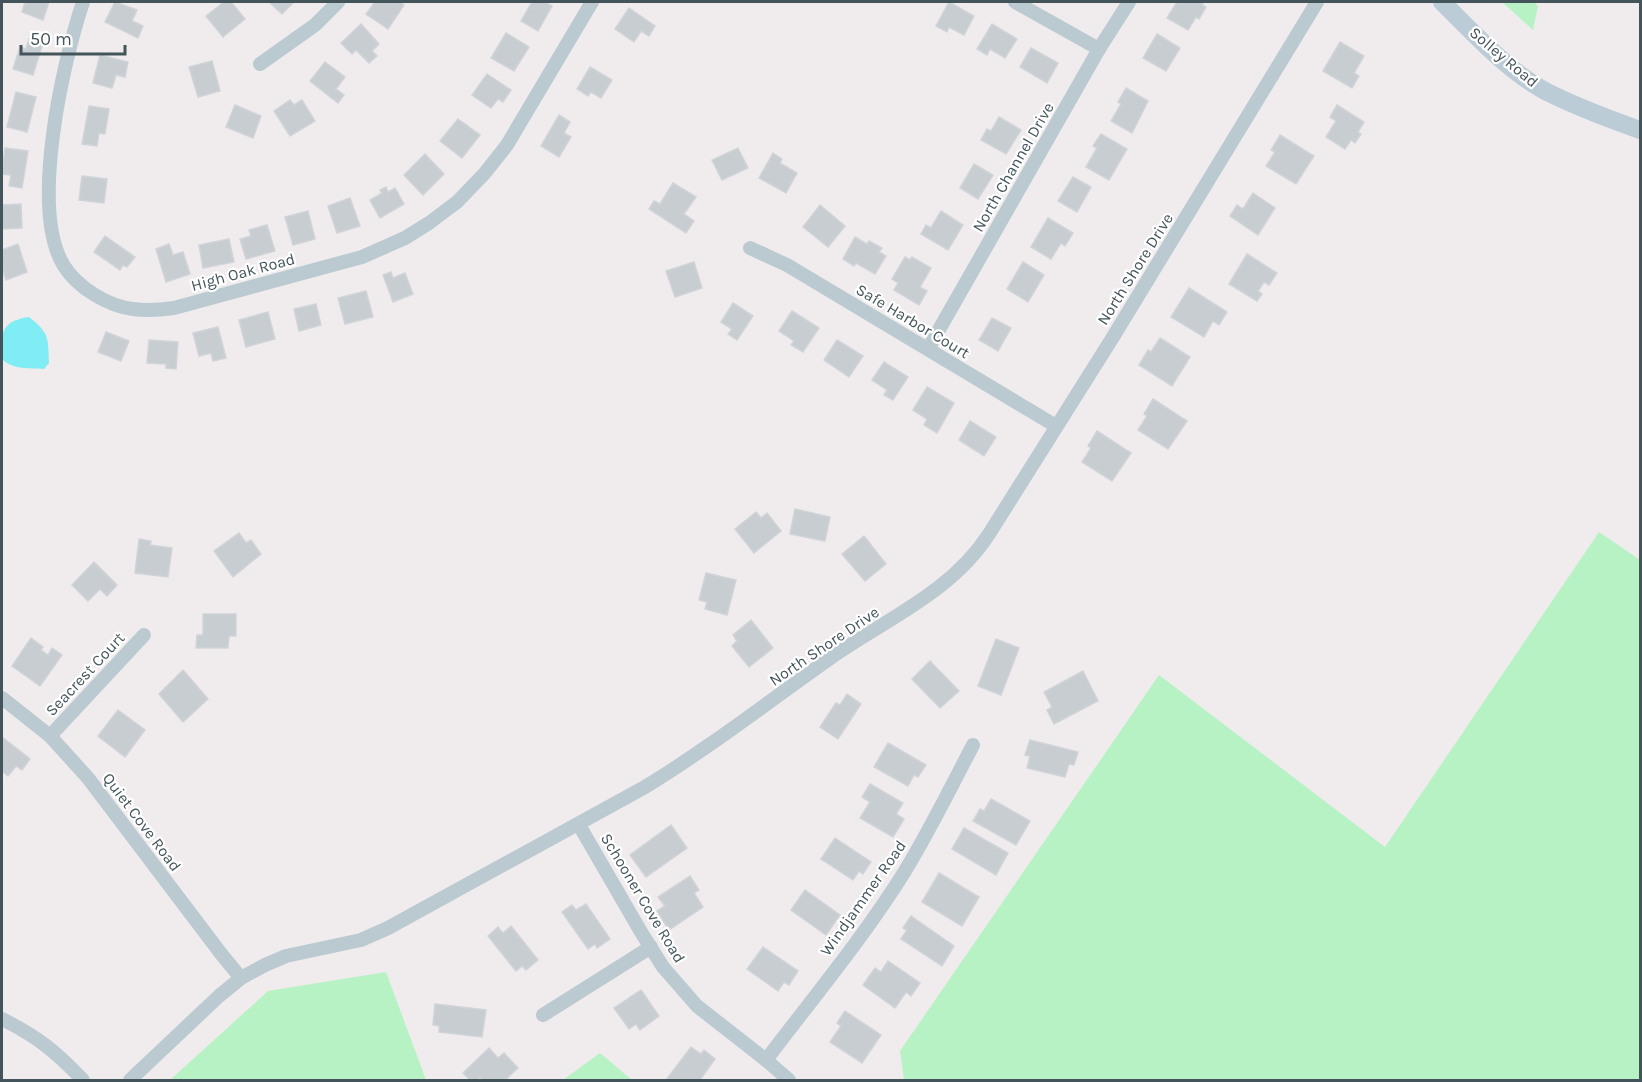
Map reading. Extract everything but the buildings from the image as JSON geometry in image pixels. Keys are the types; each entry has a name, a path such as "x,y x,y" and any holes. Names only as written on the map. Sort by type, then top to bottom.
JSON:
{"main road":[{"name":"Solley Road","path":"1442,2 1486,46 1545,91 1595,114 1641,130"}],"street":[{"name":"High Oak Road","path":"83,2 71,38 60,93 49,197 51,226 64,267 79,283 111,303 130,309 149,311 174,308 362,257 405,238 429,223 457,202 484,174 507,145 592,2"},
{"path":"260,64 315,25 338,2"},
{"path":"1015,2 1099,49"},
{"name":"North Channel Drive","path":"928,349 1099,49 1129,2"},
{"name":"North Shore Drive","path":"130,1080 241,978 265,964 286,956 361,940 388,928 579,825 680,766 829,658 924,599 960,569 978,551 1317,2"},
{"name":"Safe Harbor Court","path":"750,248 787,265 1056,426"},
{"name":"Seacrest Court","path":"50,736 144,635"},
{"name":"Quiet Cove Road","path":"2,698 50,736 88,778 241,978"},
{"name":"Windjammer Road","path":"766,1060 860,935 904,872 927,833 972,745"},
{"name":"Schooner Cove Road","path":"579,825 663,967 697,1006 789,1080"},
{"path":"543,1016 651,947"},
{"path":"2,1019 32,1034 58,1054 83,1080"}],"green space":[{"path":"1502,2 1534,2 1538,6 1533,30"},
{"path":"1599,532 1640,560 1640,1080 904,1080 900,1051 1159,675 1385,847"},
{"path":"386,972 426,1080 170,1080 268,991"},
{"path":"600,1053 632,1080 563,1080"}],"water":[{"path":"29,317 41,328 46,337 49,363 44,369 16,367 2,359 2,336 7,325"}]}
